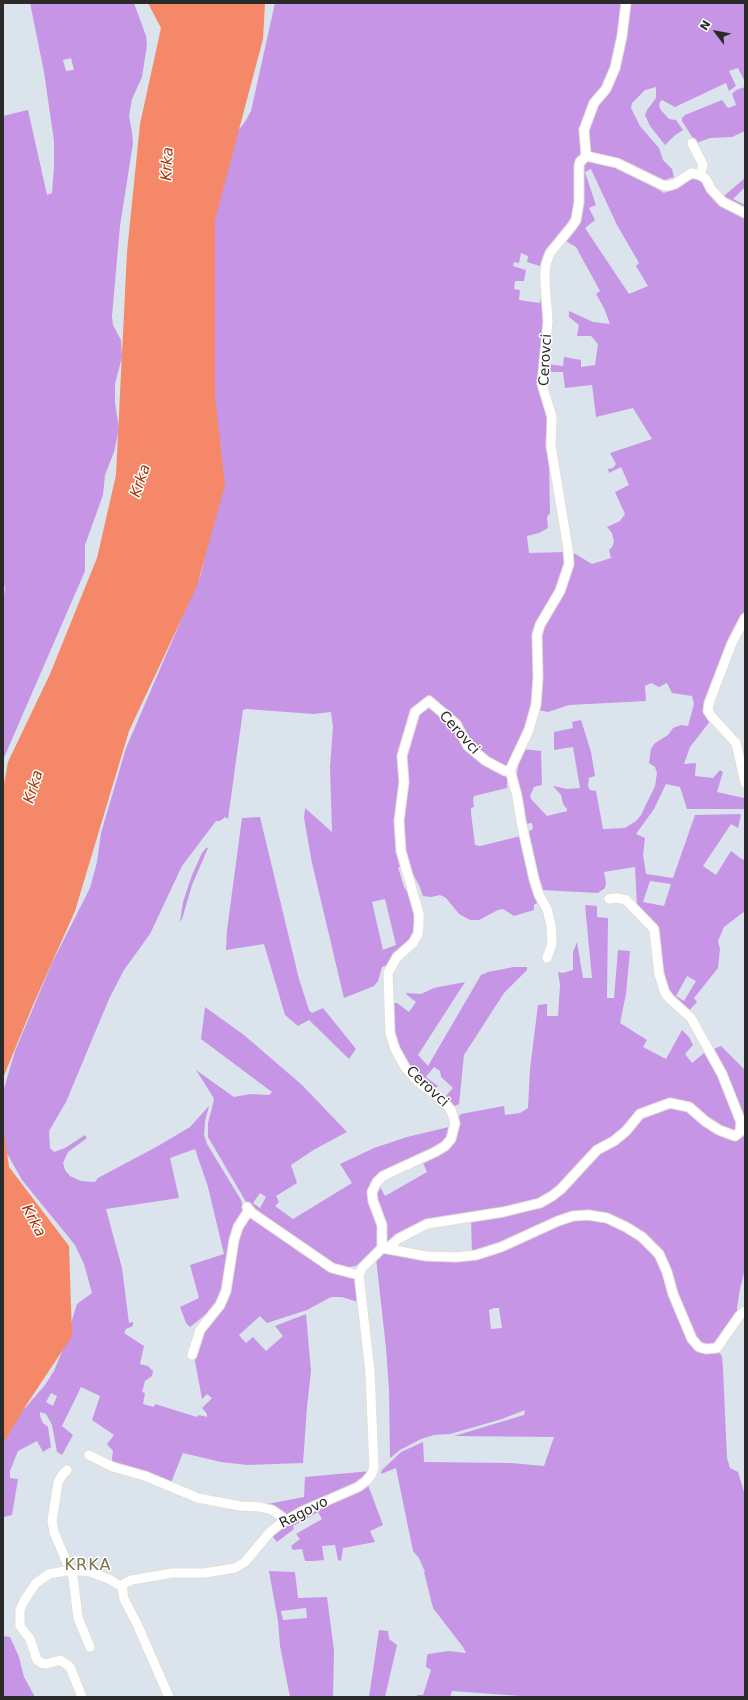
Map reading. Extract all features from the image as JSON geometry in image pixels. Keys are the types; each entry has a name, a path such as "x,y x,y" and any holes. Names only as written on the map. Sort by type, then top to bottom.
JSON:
{"street":[{"path":"626,3 622,36 615,68 606,89 594,103 584,130 586,156 617,163 662,185 668,186 674,184 691,173 700,175 706,179 711,189 723,202 745,213"},
{"path":"692,143 703,165 700,175"},
{"name":"Cerovci","path":"384,1248 382,1226 373,1201 372,1192 377,1182 383,1176 445,1146 451,1139 455,1123 451,1110 442,1100 418,1082 405,1067 394,1049 390,1033 388,973 397,957 413,943 418,934 419,924 418,914 401,852 399,820 404,782 402,756 414,712 429,700 456,724 468,746 486,761 505,771 510,770 529,730 536,704 538,678 537,635 540,625 560,591 569,564 552,446 552,417 542,384 548,321 545,283 546,264 550,253 576,220 579,202 579,166 580,162 586,156"},
{"path":"745,618 732,643 709,703 708,711 736,743 745,783"},
{"path":"510,770 517,796 534,880 539,895 547,909 551,925 552,944 547,958"},
{"path":"192,1355 200,1330 220,1305 226,1291 234,1240 238,1227 248,1208 332,1268 358,1275 362,1268 384,1248 427,1224 503,1212 540,1203 561,1189 594,1153 626,1131 640,1114 670,1104 689,1106 705,1121 719,1130 735,1136 740,1132 742,1122 722,1074 691,1018 665,993 659,974 654,929 626,900 617,898 609,899"},
{"path":"384,1248 426,1256 456,1257 476,1255 501,1247 558,1221 573,1216 607,1218 642,1237 659,1254 667,1272 673,1294 692,1339 698,1346 706,1349 717,1348 740,1314 745,1311"},
{"name":"Ragovo","path":"122,1587 132,1580 172,1573 204,1573 236,1568 245,1562 270,1532 303,1511 358,1487 366,1481 374,1468 370,1372 358,1275"},
{"path":"89,1455 113,1467 144,1476 198,1498 272,1510 282,1517 285,1522"},
{"path":"67,1470 62,1475 58,1483 52,1521 54,1532 71,1570 75,1588 78,1618 90,1647"},
{"path":"82,1697 70,1667 60,1660 46,1664 37,1660 30,1639 22,1630 19,1621 20,1610 24,1600 36,1583 49,1574 71,1570 98,1574 122,1587 124,1599 170,1697"}],"shaded area":[{"path":"30,3 134,3 146,36 147,45 142,77 132,99 129,116 133,143 120,226 112,316 113,325 121,340 122,357 115,384 115,402 119,429 114,452 105,475 103,495 85,545 85,571 3,760 3,604 5,588 3,581 3,116 28,110 47,195 52,193 54,141 44,72","holes":["71,58 74,70 66,71 63,60"]},
{"path":"275,3 745,3 745,82 738,68 729,71 736,86 729,91 726,83 675,107 662,100 659,106 661,110 669,119 676,120 683,130 665,145 650,126 645,115 656,98 656,87 645,90 632,103 631,108 640,126 659,148 663,160 672,169 674,177 665,180 651,176 633,167 595,153 589,151 585,153 577,162 577,209 575,217 548,252 543,267 527,262 528,256 521,253 519,263 514,262 513,266 526,270 524,281 515,281 514,289 520,290 519,300 540,303 541,298 544,300 546,329 538,383 539,392 548,416 550,513 547,517 548,528 539,533 527,536 529,553 566,552 567,565 562,581 544,613 536,631 534,642 535,686 531,711 525,733 511,763 507,780 507,788 474,796 474,807 471,808 471,813 475,845 480,846 521,836 533,829 532,823 525,824 516,784 518,766 523,749 541,751 542,785 534,787 530,796 531,799 547,816 567,811 563,804 561,795 553,786 567,789 580,788 573,747 554,750 554,732 573,728 572,722 581,720 591,752 595,776 589,778 588,786 590,790 596,791 603,829 625,828 636,821 641,815 655,786 657,773 655,767 649,763 651,749 655,743 668,735 673,728 681,725 688,726 694,704 692,696 672,693 667,683 659,687 651,683 645,686 646,701 569,705 548,712 538,710 542,684 540,633 568,578 572,566 572,552 592,564 611,558 609,550 614,542 612,533 607,527 620,521 625,514 615,492 629,485 621,467 609,473 608,469 613,468 616,464 610,453 652,439 633,408 596,417 592,385 565,388 563,372 547,372 548,364 563,366 564,357 581,360 581,367 595,365 598,344 591,336 577,336 579,325 569,317 569,311 593,322 610,324 604,308 596,294 600,291 576,247 564,240 579,219 582,205 582,165 584,161 592,159 615,166 644,180 664,193 686,181 697,178 700,179 711,197 726,209 745,219 745,613 734,633 723,665 707,703 706,711 711,720 690,747 684,764 696,763 695,776 713,778 720,770 723,772 717,792 744,798 745,809 687,809 680,787 666,784 654,809 636,834 645,838 643,855 646,874 673,878 695,815 740,814 738,828 731,824 703,866 716,875 731,851 743,860 745,857 745,911 724,927 718,941 720,949 718,968 694,998 697,1002 687,1013 670,997 662,985 656,927 641,914 637,907 635,867 604,872 606,883 605,888 598,893 541,890 536,893 541,900 534,905 534,910 514,916 503,909 479,920 470,920 459,914 446,898 440,895 431,897 423,896 410,869 398,867 404,887 411,897 415,910 418,925 414,938 390,964 382,967 378,981 374,986 344,998 312,863 304,818 305,808 332,832 330,767 333,727 331,712 313,714 247,709 243,710 228,819 225,817 220,821 216,821 182,866 150,934 124,970 109,999 66,1102 49,1131 50,1148 54,1152 65,1148 85,1135 87,1138 68,1152 63,1163 65,1170 70,1176 81,1181 95,1182 98,1178 190,1127 209,1106 205,1121 204,1135 207,1144 241,1200 244,1212 235,1231 224,1291 215,1307 190,1327 186,1323 180,1307 199,1298 190,1265 224,1254 208,1187 195,1149 170,1158 179,1198 106,1209 122,1268 129,1323 133,1322 133,1326 126,1329 124,1333 144,1346 140,1364 148,1366 153,1371 152,1376 145,1381 142,1392 145,1393 143,1404 154,1407 155,1404 197,1417 199,1415 207,1417 207,1414 202,1408 212,1398 207,1394 202,1399 194,1356 202,1333 220,1309 227,1292 236,1240 241,1227 252,1217 257,1218 328,1267 355,1276 360,1299 358,1302 342,1297 331,1297 307,1310 267,1323 260,1316 239,1335 246,1343 253,1337 266,1351 283,1336 275,1326 306,1314 311,1371 303,1463 247,1465 221,1462 183,1453 170,1485 145,1474 111,1465 113,1451 107,1444 114,1435 92,1420 100,1396 81,1387 62,1426 73,1435 62,1455 57,1452 52,1425 46,1414 40,1412 43,1423 48,1427 51,1447 43,1452 37,1441 18,1451 10,1471 10,1478 18,1479 12,1515 4,1517 3,1522 3,1440 18,1416 45,1385 54,1371 63,1349 77,1304 92,1293 84,1264 75,1245 22,1180 3,1146 3,1092 15,1051 52,963 90,888 97,862 101,833 126,748 201,574 221,485 222,458 212,395 207,253 214,222 222,150 245,122 251,111","holes":["591,169 617,225 639,263 636,266 648,286 629,294 585,228 595,220 589,208 596,205 585,172","650,881 671,884 664,906 643,902","385,899 396,945 383,950 372,902","687,976 696,981 684,1001 676,996","51,1393 57,1396 53,1406 46,1402"]},
{"path":"745,87 745,131 732,137 710,138 696,143 682,121 682,118 685,115 722,100 728,108 736,105 732,94 736,90"},
{"path":"745,178 745,187 733,199 745,205 745,210 724,199 724,196"},
{"path":"260,817 299,979 309,1010 312,1013 323,1008 356,1049 349,1059 309,1020 298,1026 285,1015 264,944 226,950 227,930 242,818"},
{"path":"206,848 208,848 192,885 180,922 183,902 192,875 202,853"},
{"path":"585,905 597,906 597,917 608,918 607,998 614,998 618,950 630,951 626,994 620,1023 647,1040 643,1047 666,1059 682,1030 689,1037 693,1045 685,1054 692,1063 704,1053 721,1046 745,1070 745,1269 737,1308 738,1314 719,1351 722,1357 723,1369 727,1458 730,1468 738,1472 745,1495 745,1697 534,1697 452,1691 450,1697 417,1697 417,1695 423,1695 431,1670 426,1667 428,1654 449,1651 466,1653 433,1608 425,1572 419,1558 413,1551 396,1468 381,1474 382,1470 401,1452 423,1442 424,1462 511,1463 544,1466 554,1437 454,1436 524,1415 525,1410 502,1419 450,1434 434,1435 421,1439 400,1450 390,1458 389,1389 376,1258 387,1252 472,1254 471,1219 545,1204 578,1167 544,1199 428,1222 387,1243 376,1195 379,1185 385,1196 427,1172 423,1163 419,1161 440,1151 458,1125 458,1117 461,1114 504,1106 505,1115 520,1113 528,1108 530,1069 538,1005 547,1004 547,1016 558,1016 560,985 558,972 563,973 573,970 573,952 577,942 583,978 592,978","holes":["499,1308 502,1328 491,1329 489,1310"]},
{"path":"514,967 527,967 527,970 504,993 464,1055 459,1104 453,1107 444,1098 453,1088 441,1077 440,1071 434,1067 426,1077 438,1086 434,1090 423,1082 408,1067 393,1038 392,1003 397,1003 409,1012 416,1002 406,993 421,994 434,988 465,982 418,1055 428,1066 481,975 488,972"},
{"path":"205,1007 244,1035 302,1085 347,1132 315,1149 291,1165 297,1183 276,1196 279,1202 275,1206 293,1219 352,1183 340,1164 374,1148 407,1137 453,1126 445,1143 375,1182 379,1245 360,1265 344,1268 332,1264 249,1207 208,1137 208,1123 214,1100 196,1070 234,1097 250,1094 269,1095 272,1092 201,1039","holes":["260,1193 266,1197 260,1208 253,1203"]},
{"path":"371,1471 357,1485 287,1518 262,1505 304,1497 305,1477"},
{"path":"368,1485 383,1525 370,1531 375,1542 343,1548 341,1561 338,1560 335,1545 322,1546 324,1560 314,1561 305,1561 302,1549 293,1550 291,1546 300,1539 296,1534 322,1519 318,1512 293,1526 294,1529 277,1542 272,1536 283,1527 331,1502 355,1493"},
{"path":"269,1571 295,1572 298,1598 327,1597 334,1650 333,1697 290,1697 280,1646 278,1621","holes":["306,1608 307,1618 283,1620 281,1611"]},
{"path":"379,1630 388,1631 389,1639 397,1645 385,1697 369,1697"},
{"path":"3,1636 10,1637 19,1657 24,1677 35,1697 3,1697"}],"water":[{"name":"Krka","path":"148,3 265,3 263,39 215,220 215,396 225,485 197,586 129,731 75,911 33,1005 3,1078 3,789 8,762 50,674 97,558 116,475 127,252 140,124 161,28"},
{"name":"Krka","path":"3,1122 9,1167 69,1246 72,1336 25,1407 3,1444"}],"district":[{"name":"KRKA","path":"88,1566"}]}
